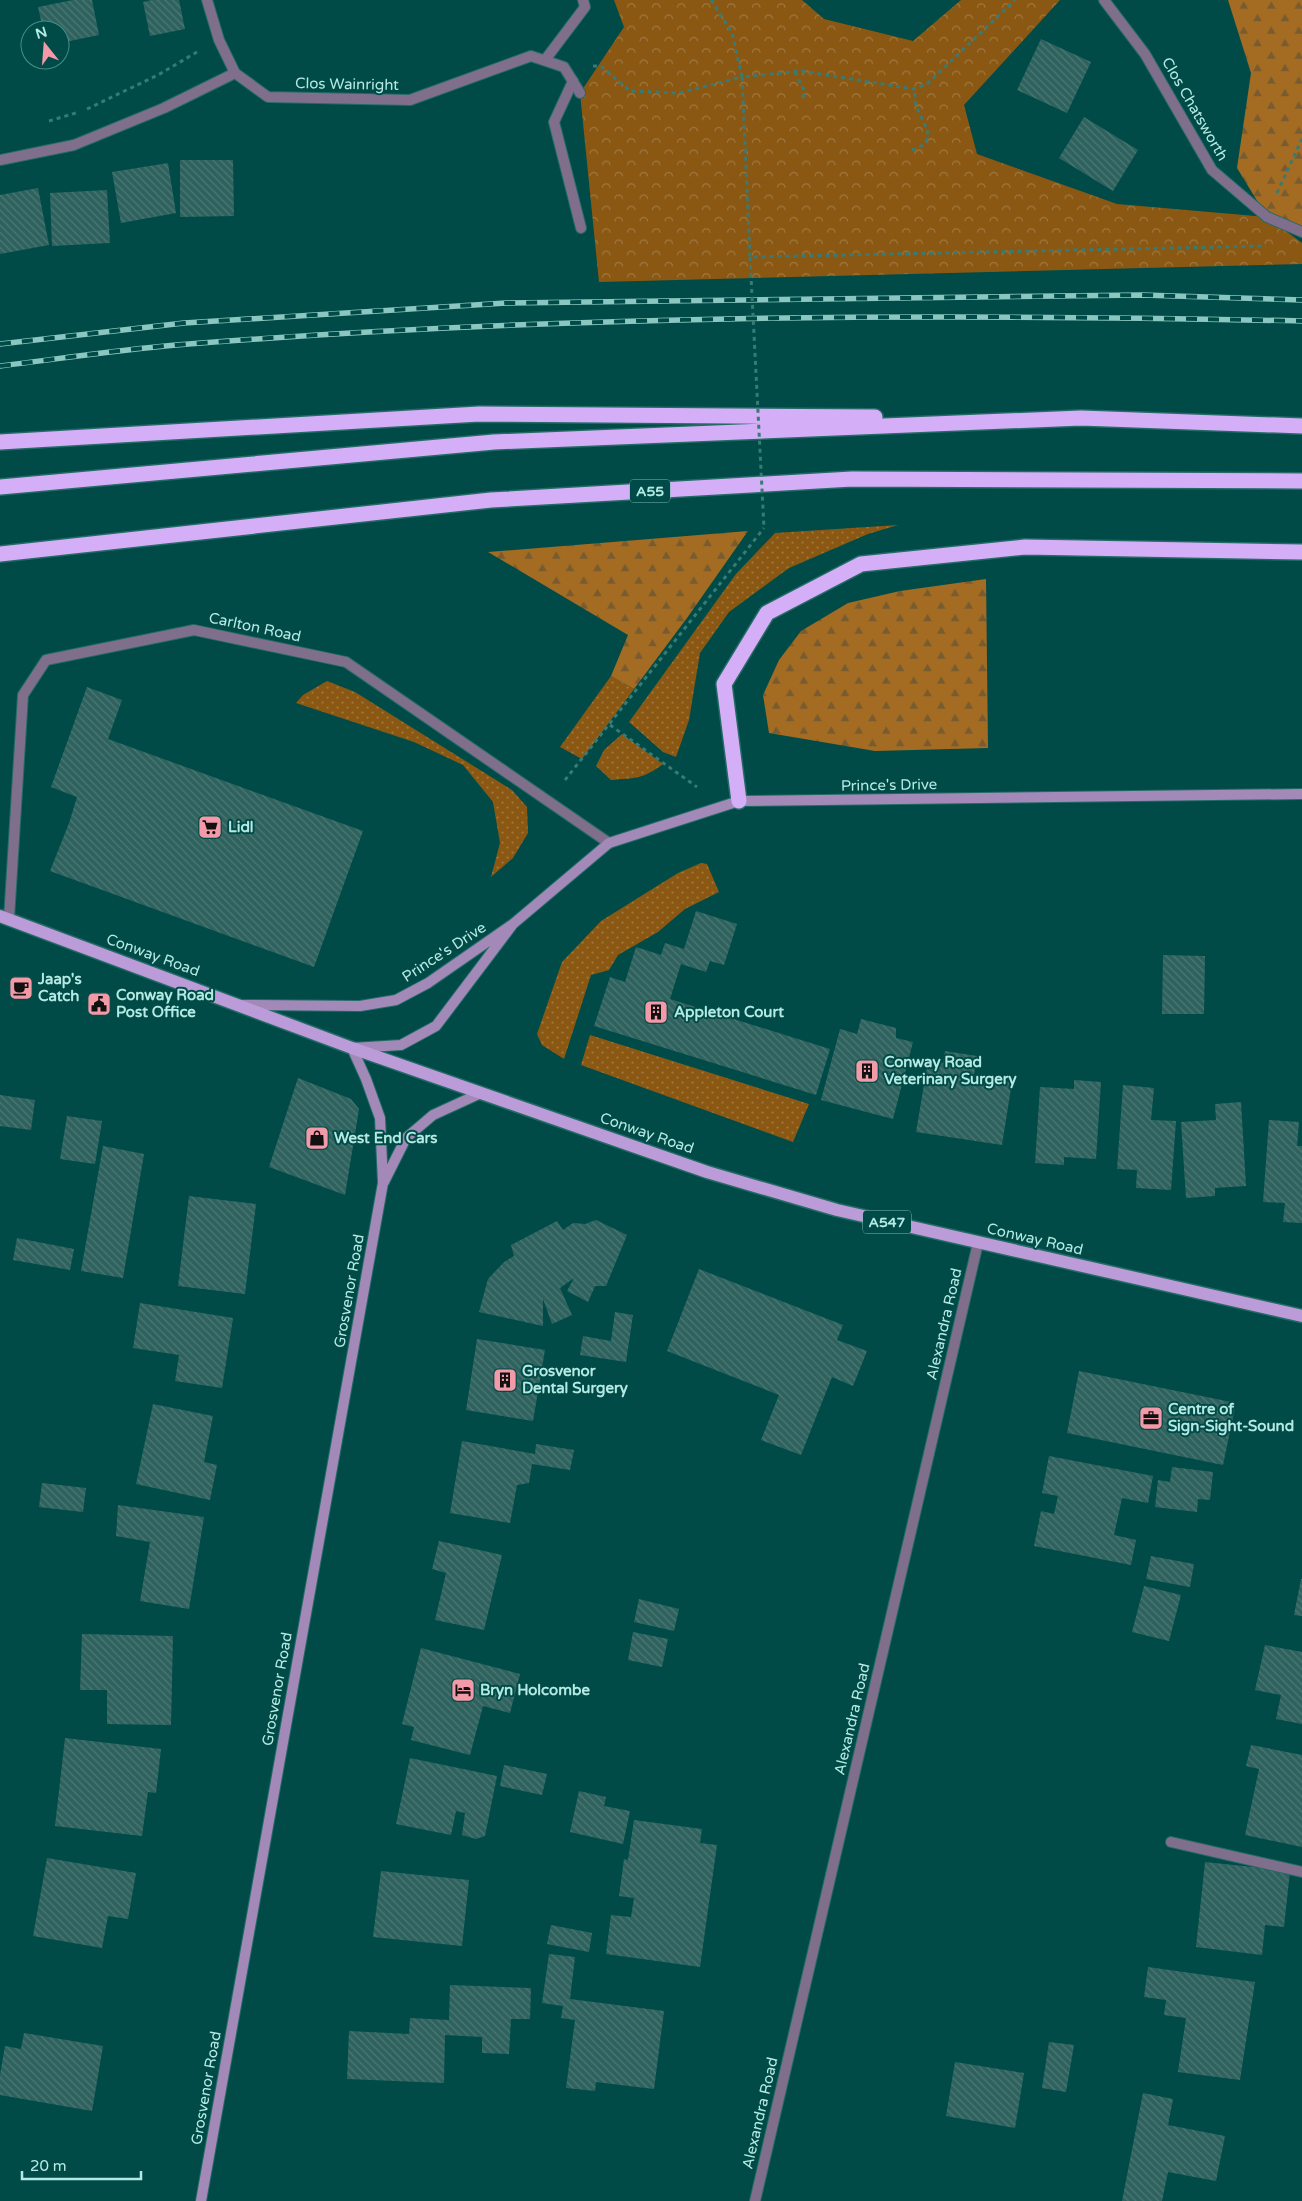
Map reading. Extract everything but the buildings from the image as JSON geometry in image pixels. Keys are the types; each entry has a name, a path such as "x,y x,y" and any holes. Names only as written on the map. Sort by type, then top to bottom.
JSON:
{"highway":[{"path":"0,442 480,414 1081,418 1302,426"},
{"path":"0,487 494,442 1081,418"},
{"name":"A55","path":"0,554 491,500 842,480 1302,481"},
{"path":"739,801 724,684 767,613 861,564 1025,547 1302,552"}],"main road":[{"name":"Prince's Drive","path":"239,1005 360,1006 396,1000 428,983 513,924 609,843 739,801 1302,794"},
{"name":"Conway Road","path":"4,918 352,1048 707,1172 837,1210 1302,1316"},
{"name":"Prince's Drive","path":"352,1048 401,1045 436,1026 513,924"},
{"name":"Grosvenor Road","path":"201,2201 383,1182 380,1118 352,1048"},
{"name":"Grosvenor Road","path":"383,1182 406,1138 432,1115 481,1093"}],"street":[{"name":"Clos Wainright","path":"207,0 219,40 236,73 268,97 410,100 531,56 564,67"},
{"path":"545,60 585,7 583,0"},
{"name":"Clos Chatsworth","path":"1104,0 1145,54 1212,170 1266,218 1302,232"},
{"path":"564,67 580,93"},
{"path":"0,160 74,145 164,108 236,73"},
{"path":"573,81 554,122 580,228"},
{"name":"Carlton Road","path":"4,918 23,695 46,660 194,630 346,662 609,843"},
{"name":"Alexandra Road","path":"755,2201 978,1243"},
{"path":"1171,1842 1302,1872"}],"path":[{"path":"548,801 764,528 742,77 732,33 711,0"},
{"path":"564,67 601,66 630,91 678,93 742,77 801,71 914,89 927,84 1015,0"},
{"path":"47,121 90,107 158,75 219,40"},
{"path":"795,72 804,90 804,100"},
{"path":"912,150 922,147 927,139 926,123 916,106 914,89"},
{"path":"1266,218 1302,139"},
{"path":"750,257 1272,246"},
{"path":"610,725 723,806"}],"green space":[{"path":"614,0 802,0 824,19 913,41 961,0 1060,0 964,105 977,154 1117,204 1267,217 1302,243 1302,264 599,282 580,93 624,27"},
{"path":"1228,0 1302,0 1302,232 1267,217 1237,168 1251,73"},
{"path":"898,525 868,534 789,568 729,612 700,653 689,720 676,757 663,752 629,722 736,574 775,533"},
{"path":"748,531 634,689 611,676 628,635 488,552"},
{"path":"986,579 988,748 875,751 769,733 763,695 779,660 801,631 848,603 900,591"},
{"path":"611,676 634,689 582,759 560,747"},
{"path":"327,681 355,692 512,790 527,807 528,833 513,858 491,877 500,843 493,802 463,765 414,742 296,703 303,695"},
{"path":"622,734 663,764 650,773 639,777 611,780 596,766 604,750"},
{"path":"701,863 707,864 719,892 685,909 658,932 618,955 609,970 591,975 564,1059 542,1045 537,1034 562,962 601,921 678,873"},
{"path":"590,1035 809,1104 793,1142 581,1065"}],"railway":[{"path":"0,344 184,323 506,303 1142,295 1302,300"},
{"path":"0,366 176,345 457,327 598,322 880,317 1302,321"}],"place":[{"name":"Lidl","path":"210,827"},
{"name":"Jaap's Catch","path":"21,988"},
{"name":"Conway Road Post Office","path":"99,1004"},
{"name":"Appleton Court","path":"656,1012"},
{"name":"Conway Road Veterinary Surgery","path":"867,1071"},
{"name":"West End Cars","path":"317,1138"},
{"name":"Grosvenor Dental Surgery","path":"505,1380"},
{"name":"Centre of Sign-Sight-Sound","path":"1151,1418"},
{"name":"Bryn Holcombe","path":"463,1690"}]}
